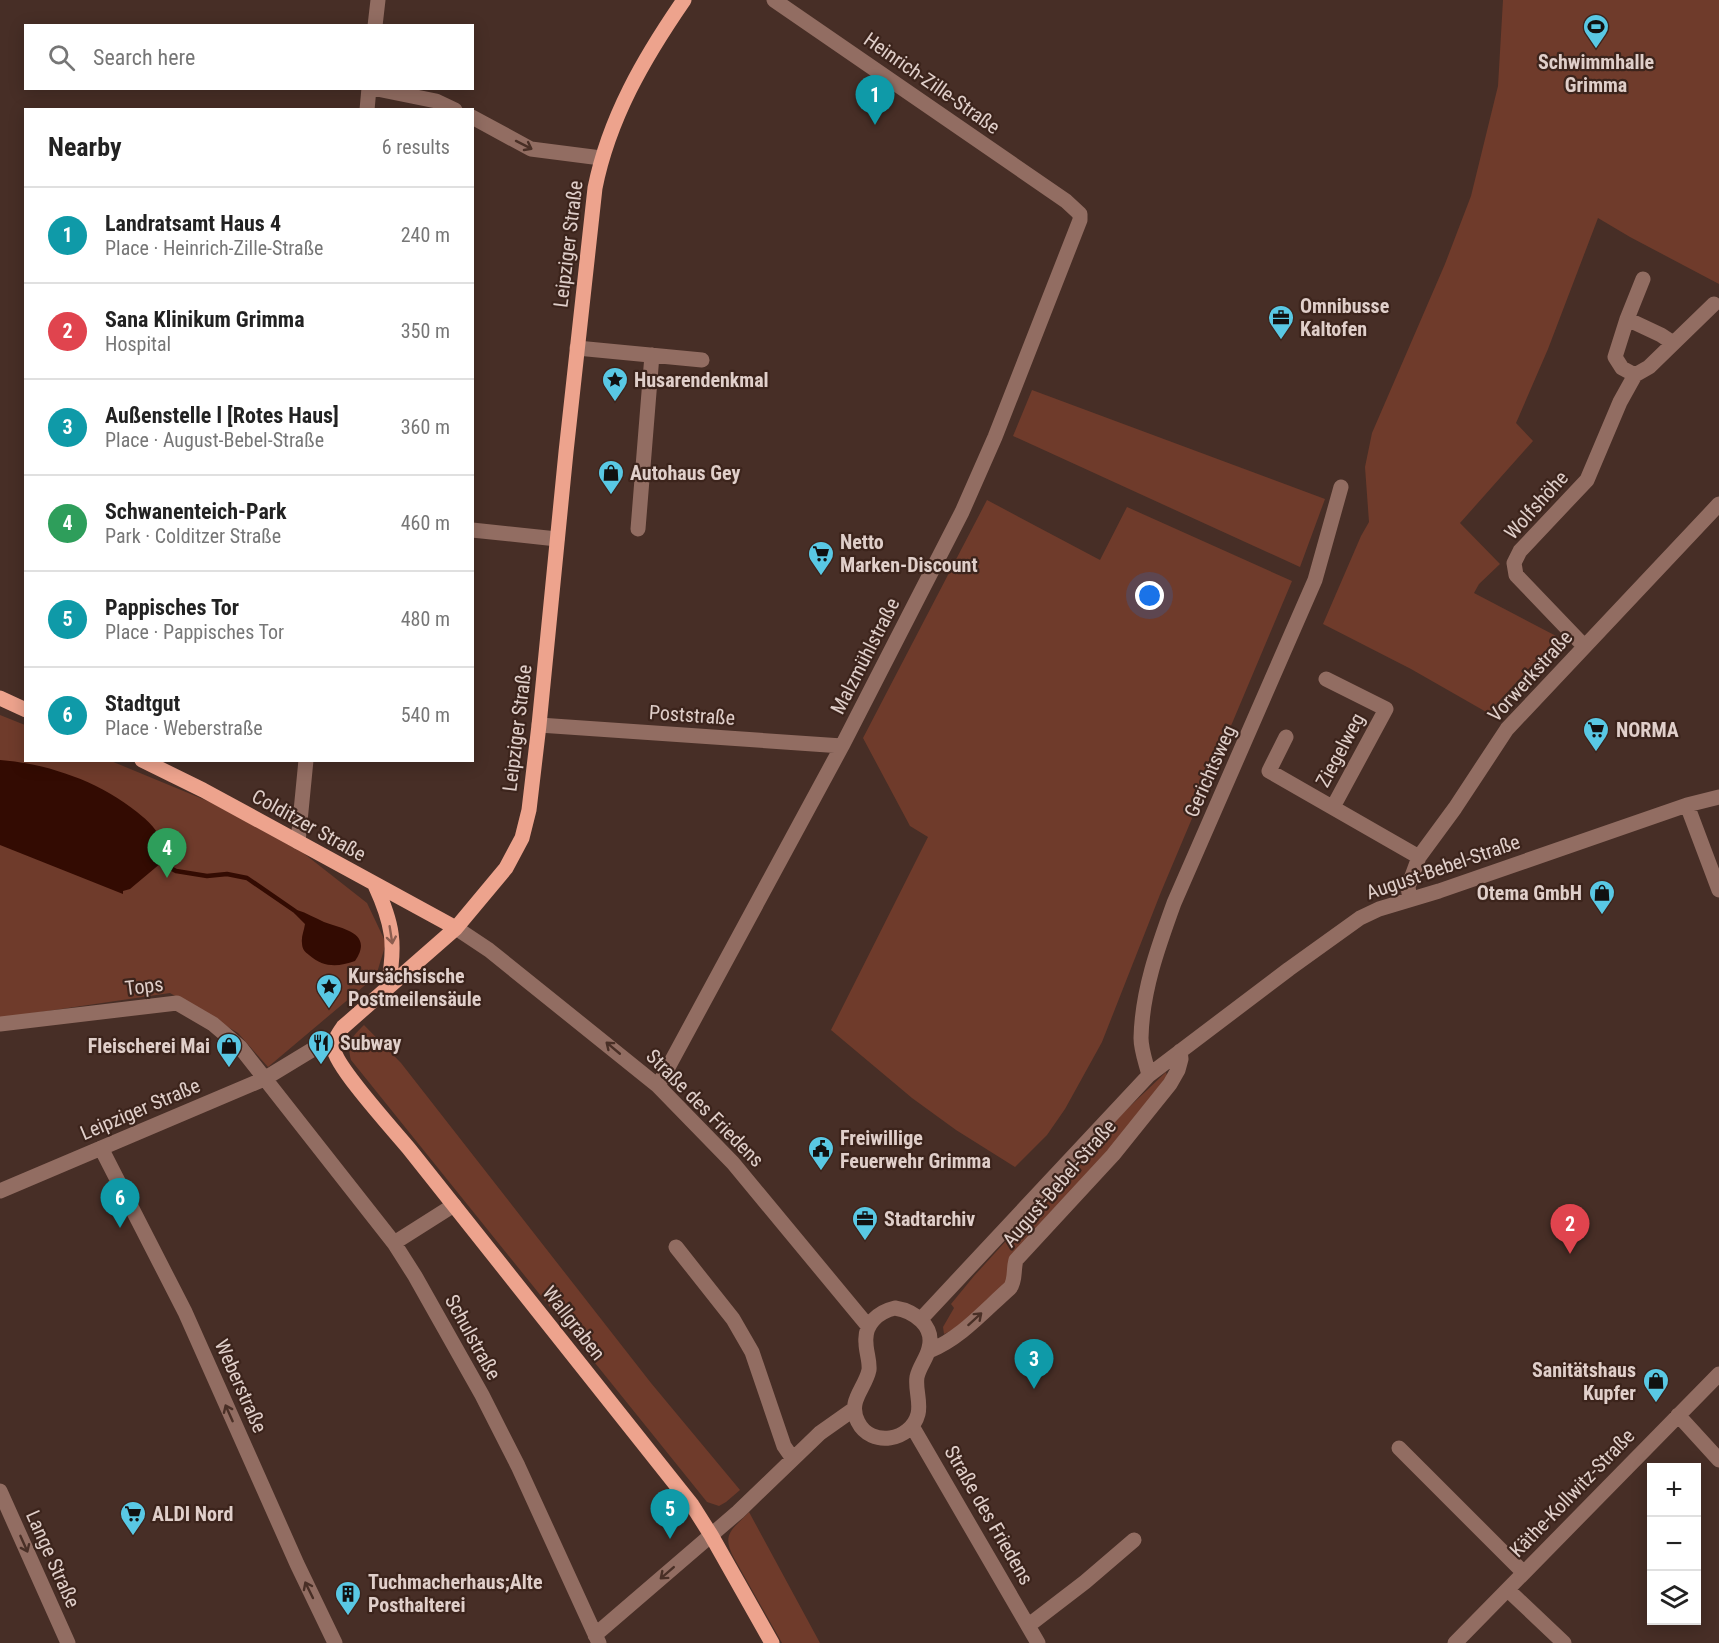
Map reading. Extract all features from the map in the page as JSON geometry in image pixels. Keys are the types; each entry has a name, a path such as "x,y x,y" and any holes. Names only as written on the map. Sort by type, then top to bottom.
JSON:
{"main road":[{"name":"Leipziger Straße","path":"335,1040 342,1027 456,928 506,868 522,837 529,810 539,725 591,219 601,158 629,90 656,41 684,0"},
{"path":"0,698 24,709"},
{"name":"Colditzer Straße","path":"146,762 203,790 456,928"},
{"path":"375,885 387,910 393,940 388,986"},
{"name":"Wallgraben","path":"335,1040 334,1050 337,1058 367,1099 454,1205 692,1506 772,1643"}],"street":[{"path":"375,24 378,0"},
{"name":"Heinrich-Zille-Straße","path":"774,0 1066,201"},
{"path":"367,108 370,90"},
{"path":"380,90 436,101 451,108"},
{"path":"474,118 531,149 601,158"},
{"name":"Malzmühlstraße","path":"658,1086 842,746 962,512 995,437 1078,227 1080,214 1066,201"},
{"path":"1635,375 1622,368 1615,357 1643,279"},
{"name":"Wolfshöhe","path":"1584,646 1516,575 1514,563 1520,551 1587,480 1620,402 1635,375 1649,367 1714,303"},
{"path":"1627,319 1673,343"},
{"path":"577,348 702,360"},
{"path":"638,529 652,356"},
{"name":"Gerichtsweg","path":"1149,1075 1141,1040 1146,991 1158,947 1174,903 1315,580 1341,487"},
{"name":"Vorwerkstraße","path":"1410,899 1408,887 1419,857 1455,808 1507,729 1719,504"},
{"path":"474,530 557,539"},
{"name":"Ziegelweg","path":"1326,679 1386,709 1333,807"},
{"name":"Poststraße","path":"539,725 842,746"},
{"name":"Ziegelweg","path":"1286,737 1269,771 1419,857"},
{"path":"298,842 306,762"},
{"name":"August-Bebel-Straße","path":"921,1319 1149,1075 1360,918 1379,909 1449,888 1687,805 1719,797"},
{"path":"1687,805 1719,890"},
{"name":"Straße des Friedens","path":"456,928 489,950 658,1086 733,1163 868,1326"},
{"name":"Tops","path":"0,1024 177,1004 213,1024 240,1047 264,1079"},
{"name":"Leipziger Straße","path":"0,1191 264,1079 320,1045 335,1040"},
{"name":"August-Bebel-Straße","path":"928,1351 941,1346 958,1334 1010,1288 1015,1279 1013,1270 1016,1260 1113,1155 1170,1084 1178,1070 1181,1059 1180,1051"},
{"name":"Schulstraße","path":"264,1079 394,1243 415,1276 482,1395 518,1466 597,1639"},
{"name":"Weberstraße","path":"101,1148 185,1312 297,1564 335,1643"},
{"path":"394,1243 454,1205"},
{"path":"676,1247 733,1318 752,1352 784,1446 793,1460"},
{"path":"895,1308 912,1312 921,1319 928,1329 930,1344 917,1374 919,1412 912,1426 898,1437 882,1439 873,1436 858,1422 854,1409 855,1400 869,1368 866,1342 868,1326 876,1316 895,1308"},
{"name":"Käthe-Kollwitz-Straße","path":"1455,1643 1719,1374"},
{"path":"597,1639 820,1433 854,1409"},
{"path":"1678,1414 1719,1460"},
{"name":"Straße des Friedens","path":"912,1426 1038,1643"},
{"path":"1399,1448 1524,1573"},
{"name":"Lange Straße","path":"0,1491 68,1643"},
{"path":"1029,1625 1134,1540"},
{"path":"1508,1590 1564,1643"}],"shaded area":[{"path":"1503,0 1719,0 1719,284 1598,218 1548,349 1516,423 1533,441 1460,523 1500,564 1479,584 1474,593 1558,637 1488,713 1411,669 1323,624 1369,522 1365,467 1372,433 1445,264 1471,196 1498,86"},
{"path":"1032,390 1325,499 1300,567 1013,436"},
{"path":"987,500 1100,560 1127,507 1292,581 1161,892 1102,1042 1065,1109 1047,1135 1015,1167 956,1130 912,1098 831,1030 928,837 910,826 863,738"},
{"path":"0,715 24,725 24,762 113,762 210,802 302,852 367,903 386,943 376,976 268,1067 238,1033 170,993 0,1018"},
{"path":"0,760 55,770 89,783 122,801 156,831 162,845 161,863 130,889 123,891 123,894 0,845"},
{"path":"297,910 347,930 359,938 360,952 355,961 337,965 326,964 306,953 302,941 305,924 294,913"},
{"path":"364,1025 401,1063 651,1383 740,1490 726,1502 719,1506 707,1502 351,1060 349,1049 351,1040"},
{"path":"1166,1072 1167,1076 1128,1128 1008,1261 1008,1282 955,1329 944,1334 943,1327 954,1308 951,1304 974,1276 1123,1113"},
{"path":"749,1512 820,1643 782,1643 734,1558 728,1543 730,1533"}],"waterway":[{"path":"161,863 176,871 207,876 227,874 247,878 295,911"}],"place":[{"name":"Schwimmhalle Grimma","path":"1596,50"},
{"name":"Landratsamt Haus 4","path":"875,125"},
{"name":"Omnibusse Kaltofen","path":"1281,341"},
{"name":"Husarendenkmal","path":"615,403"},
{"name":"Autohaus Gey","path":"611,496"},
{"name":"Netto Marken-Discount","path":"821,577"},
{"name":"NORMA","path":"1596,753"},
{"name":"Schwanenteich-Park","path":"167,878"},
{"name":"Otema GmbH","path":"1602,916"},
{"name":"Kursächsische Postmeilensäule","path":"329,1010"},
{"name":"Subway","path":"321,1066"},
{"name":"Fleischerei Mai","path":"229,1069"},
{"name":"Freiwillige Feuerwehr Grimma","path":"821,1172"},
{"name":"Stadtgut","path":"120,1228"},
{"name":"Stadtarchiv","path":"865,1242"},
{"name":"Sana Klinikum Grimma","path":"1570,1254"},
{"name":"Außenstelle l [Rotes Haus]","path":"1034,1389"},
{"name":"Sanitätshaus Kupfer","path":"1656,1404"},
{"name":"ALDI Nord","path":"133,1537"},
{"name":"Pappisches Tor","path":"670,1539"},
{"name":"Tuchmacherhaus;Alte Posthalterei","path":"348,1617"}]}
